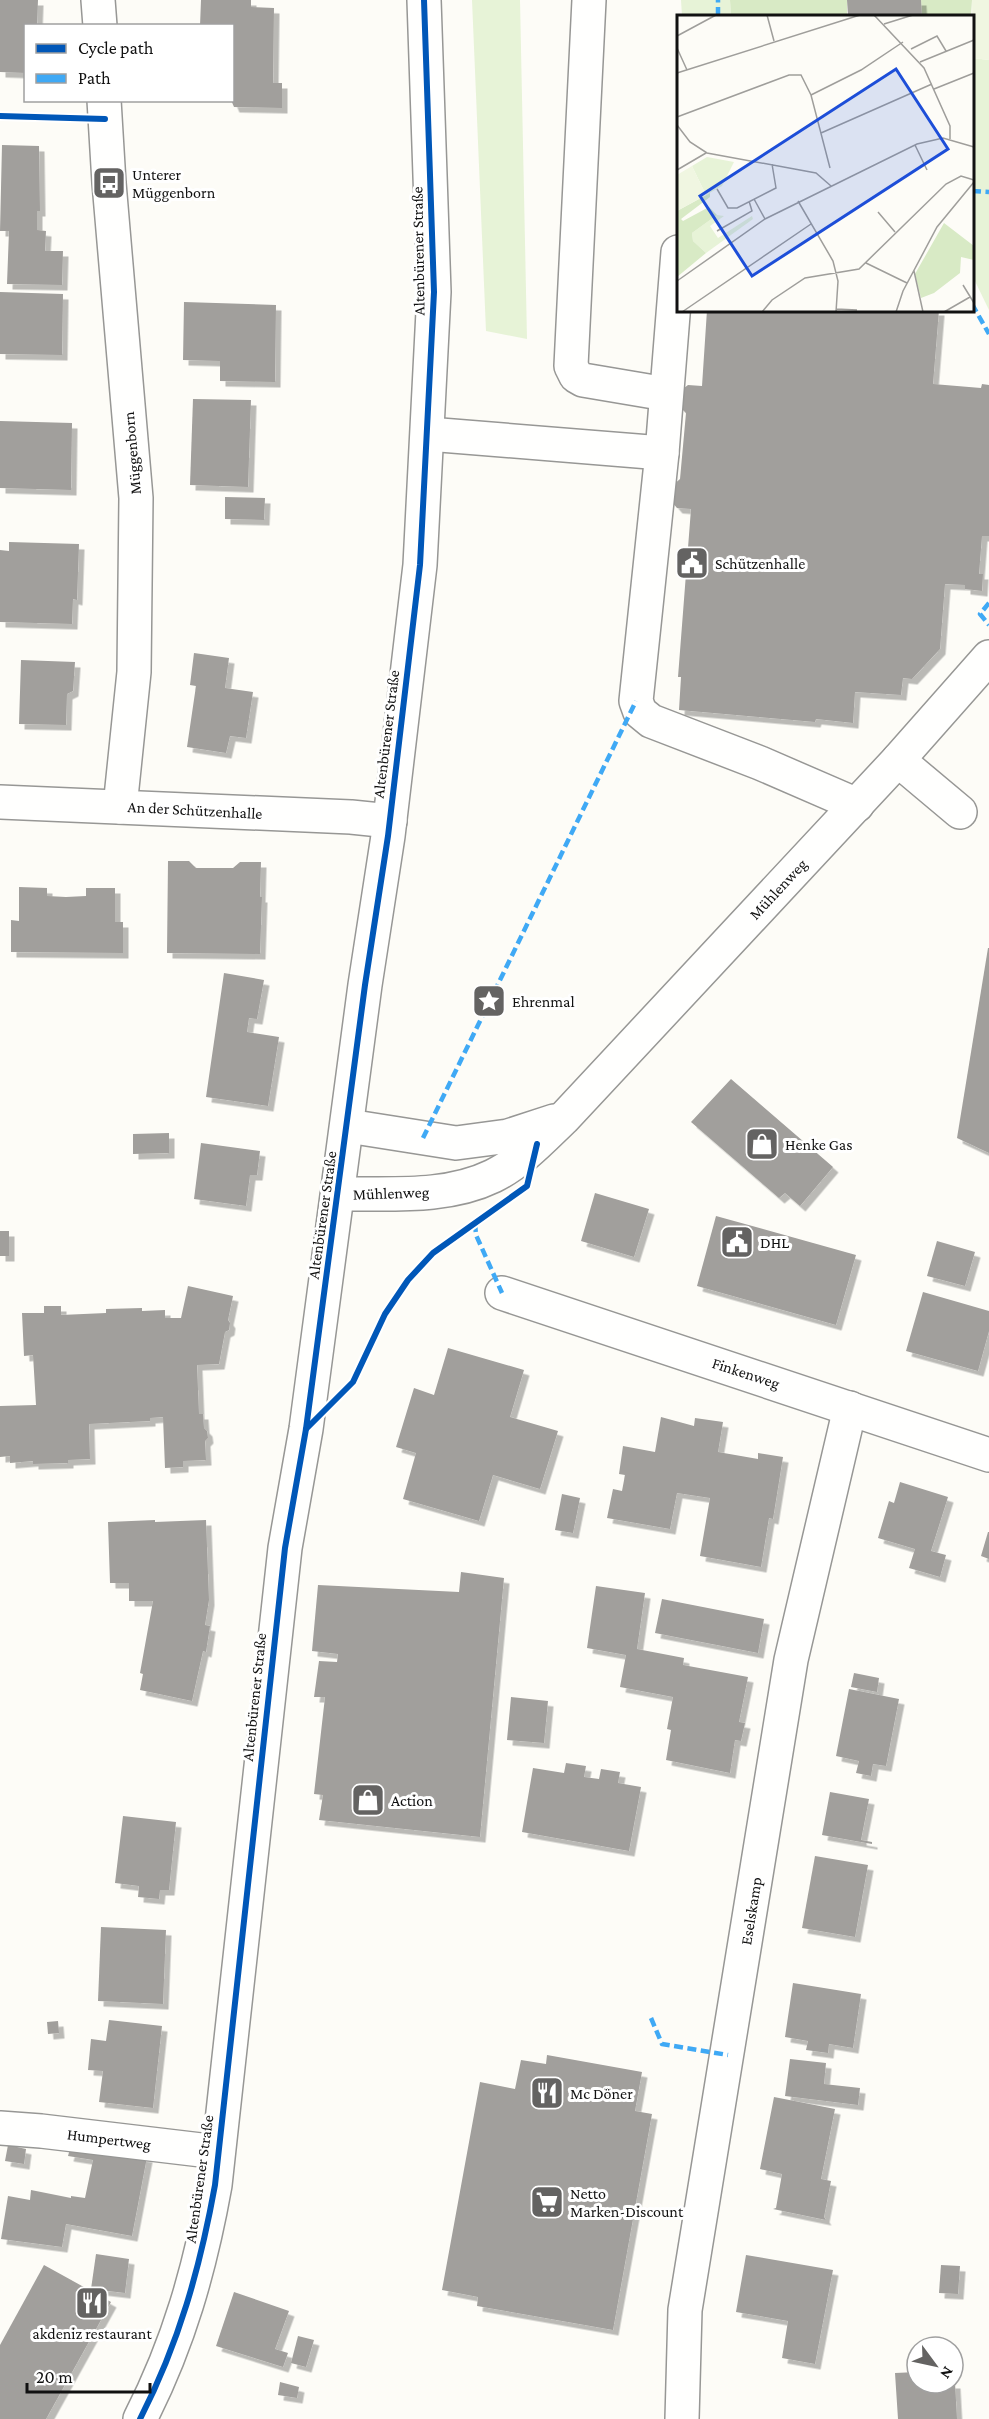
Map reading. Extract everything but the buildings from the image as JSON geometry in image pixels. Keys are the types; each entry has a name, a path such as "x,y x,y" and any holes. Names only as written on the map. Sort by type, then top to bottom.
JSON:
{"street":[{"path":"98,0 100,24"},
{"name":"Altenbürener Straße","path":"140,2419 163,2373 194,2287 205,2244 215,2185 284,1559 306,1429 365,985 390,821 420,565 434,292 424,0"},
{"path":"589,0 571,366 576,376 584,380 666,394"},
{"name":"Müggenborn","path":"104,102 136,498 134,672 120,807"},
{"path":"677,264 662,453 636,701 640,712 651,721 760,763 857,805"},
{"path":"428,434 662,453"},
{"name":"Mühlenweg","path":"338,1194 452,1190 495,1176 512,1165 564,1118 857,805 989,657"},
{"path":"898,760 960,812"},
{"name":"An der Schützenhalle","path":"0,802 351,817 390,821"},
{"name":"Mühlenweg","path":"348,1126 456,1143 508,1136 564,1118"},
{"name":"Finkenweg","path":"502,1293 989,1455"},
{"name":"Eselskamp","path":"682,2419 685,2310 789,1671 850,1407"},
{"name":"Humpertweg","path":"0,2128 218,2152"}],"green space":[{"path":"472,0 520,0 527,339 486,331"},
{"path":"681,0 730,0 731,15 682,15"},
{"path":"730,0 847,0 847,14 840,15 731,15"},
{"path":"921,0 972,0 971,15 922,15"},
{"path":"972,0 989,0 989,60 974,58"},
{"path":"974,58 989,60 989,310 974,279"}],"marked path":[{"path":"718,0 718,15"},
{"path":"974,191 989,192"},
{"path":"974,308 989,334"},
{"path":"989,603 980,614 989,625"},
{"path":"423,1138 636,701"},
{"path":"475,1223 476,1235 502,1293"},
{"path":"651,2018 662,2044 728,2055"}],"cycle path":[{"path":"140,2419 166,2362 186,2305 215,2185 285,1548 306,1429 365,985 388,836 420,565 434,292 424,0"},
{"path":"0,116 105,119"},
{"path":"306,1429 353,1382 385,1314 408,1280 433,1253 527,1186 537,1144"}],"place":[{"name":"Unterer Müggenborn","path":"109,183"},
{"name":"Schützenhalle","path":"692,563"},
{"name":"Ehrenmal","path":"489,1001"},
{"name":"Henke Gas","path":"762,1144"},
{"name":"DHL","path":"737,1242"},
{"name":"Action","path":"368,1800"},
{"name":"Mc Döner","path":"547,2093"},
{"name":"Netto Marken-Discount","path":"547,2202"},
{"name":"akdeniz restaurant","path":"92,2303"}]}
